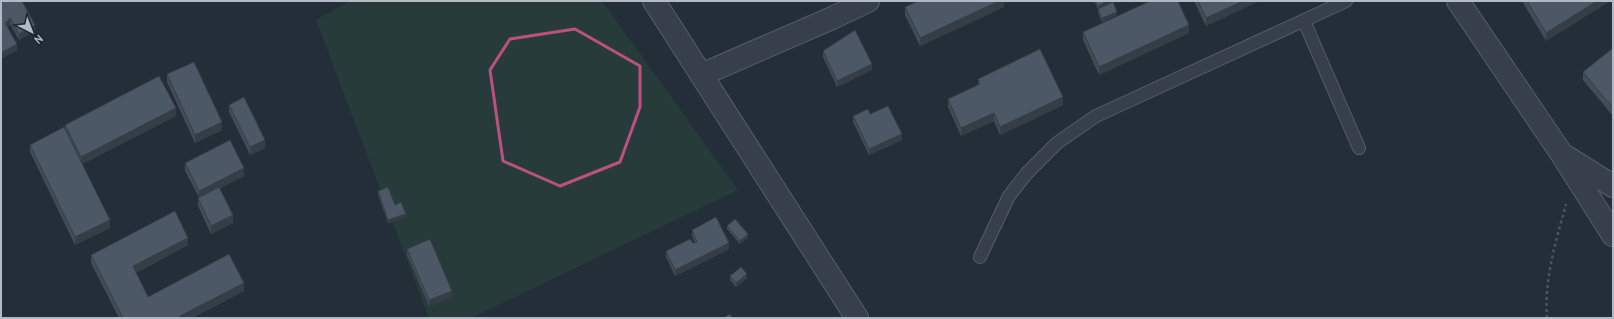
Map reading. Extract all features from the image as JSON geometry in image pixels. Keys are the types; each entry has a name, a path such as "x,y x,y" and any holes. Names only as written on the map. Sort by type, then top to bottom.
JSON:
{"street":[{"path":"654,1 857,318"},
{"path":"700,75 868,1"},
{"path":"1458,1 1561,153 1613,236"},
{"path":"1561,153 1613,186"}],"lane":[{"path":"980,257 1009,196 1027,173 1057,143 1096,116 1206,65 1256,44 1346,1"},
{"path":"1304,21 1359,148"}],"path":[{"path":"1547,318 1546,301 1551,259 1574,174"}],"highlighted area":[{"path":"575,29 640,66 640,107 620,162 560,186 503,161 490,70 510,39"}],"green space":[{"path":"350,1 602,1 738,190 471,318 429,318 316,20"}],"building":[{"path":"5,1 22,1 35,25 19,34 10,18 5,23 17,44 1,53 1,3"},
{"path":"918,1 999,1 920,38 905,7"},
{"path":"1095,1 1107,1 1098,6"},
{"path":"1150,1 1178,1 1189,25 1099,67 1083,32"},
{"path":"1198,1 1243,1 1206,18"},
{"path":"1527,1 1597,1 1546,33"},
{"path":"1113,2 1117,12 1102,18 1098,9"},
{"path":"855,30 872,64 837,81 823,51"},
{"path":"1613,48 1613,108 1583,72"},
{"path":"1040,49 1063,97 1000,127 994,113 961,128 948,99 980,84 978,79"},
{"path":"194,62 222,122 195,135 167,74"},
{"path":"159,76 176,108 81,157 65,125"},
{"path":"244,97 265,140 250,147 229,105"},
{"path":"888,106 902,134 869,149 853,116 868,109 870,114"},
{"path":"64,127 110,220 75,237 30,145"},
{"path":"230,140 244,168 199,191 185,163"},
{"path":"219,187 233,215 211,226 198,198"},
{"path":"388,187 395,205 401,202 406,214 388,220 378,191"},
{"path":"175,211 188,238 133,266 148,297 229,254 244,283 180,316 181,318 123,318 91,255"},
{"path":"716,217 729,243 675,270 666,251 690,239 693,243 697,242 692,230"},
{"path":"735,219 748,234 740,241 727,226"},
{"path":"430,239 452,291 429,300 407,249"},
{"path":"741,267 747,274 736,283 730,276"},
{"path":"730,314 732,318 725,317"}]}
